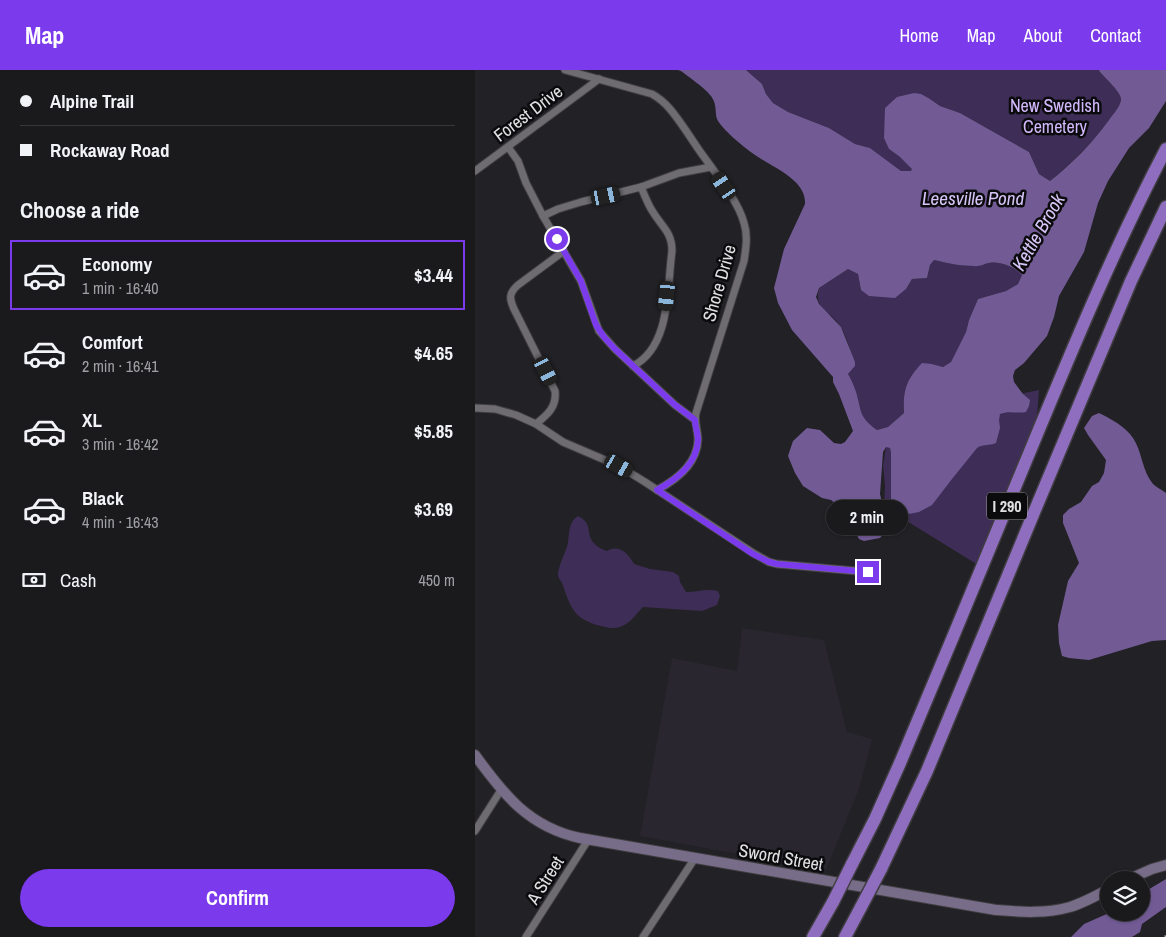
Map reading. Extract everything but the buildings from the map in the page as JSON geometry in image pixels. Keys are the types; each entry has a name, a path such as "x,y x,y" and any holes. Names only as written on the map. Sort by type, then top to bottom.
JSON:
{"highway":[{"name":"I 290","path":"813,937 875,819 1104,275 1166,149"},
{"name":"I 290","path":"845,937 881,869 927,772 1131,281 1166,207"}],"street":[{"name":"Shore Drive","path":"565,70 652,94 659,98 670,110 711,167 735,203 744,222 746,233 744,261 696,413 697,446 689,464 679,476 657,490"},
{"name":"Forest Drive","path":"475,171 599,79"},
{"path":"508,147 518,161 526,183 543,216 581,281 599,331 609,343 675,405 695,420"},
{"path":"543,216 558,209 641,187 679,173 711,167"},
{"path":"633,366 647,356 663,325 672,251 669,233 653,212 641,187"},
{"path":"536,424 551,410 555,400 555,391 513,309 511,295 518,285 564,251"},
{"path":"475,408 502,410 516,415 536,424 563,442 619,466 753,554 769,562 868,572"},
{"name":"Sword Street","path":"475,755 501,790 522,810 538,822 563,834 588,840 939,901 1015,912 1056,911 1071,907 1100,893"},
{"path":"475,831 501,790"},
{"name":"A Street","path":"526,937 588,840"},
{"path":"643,937 695,858"},
{"path":"1147,871 1166,865"}],"shaded area":[{"path":"742,628 824,640 847,732 872,739 859,789 826,870 640,836 672,658 737,671"}],"green space":[{"name":"New Swedish Cemetery","path":"746,70 1099,70 1116,90 1121,100 1096,137 1050,181 1039,174 1029,152 960,113 940,106 930,99 889,149 912,168 912,171 901,171 870,148 855,144 829,128 788,112 773,103 766,94 762,84"},
{"path":"934,260 969,266 998,263 1015,269 1022,275 1018,284 1006,291 978,299 966,332 951,362 943,367 922,364 909,380 904,398 904,413 888,427 877,430 867,423 861,414 855,390 848,374 855,366 848,342 838,323 821,307 818,296 819,288 848,269 858,274 861,290 906,289 912,279 927,278 930,265"},
{"path":"1039,390 1037,418 978,565 884,507 885,485 883,466 887,440 1001,398"},
{"path":"578,516 587,523 591,539 598,547 607,551 619,549 629,556 634,564 650,569 673,572 679,576 686,592 718,591 720,596 717,605 702,611 643,607 627,624 615,628 603,627 584,620 571,606 558,576 568,543 571,524"}],"water":[{"name":"Leesville Pond","path":"678,70 746,70 762,84 766,94 773,103 788,112 829,128 855,144 870,148 901,171 911,171 912,169 889,149 884,138 885,108 897,97 914,93 921,94 940,106 960,113 1029,152 1039,174 1050,181 1089,145 1119,105 1121,97 1099,70 1166,70 1166,101 1149,128 1129,148 1108,181 1098,203 1084,252 1059,296 1047,336 1024,363 1015,370 1014,382 1030,400 1026,412 1000,414 1000,428 996,443 977,448 932,505 919,512 909,514 896,509 891,499 891,452 890,448 886,447 883,452 880,494 888,529 880,538 864,541 859,539 852,519 846,512 831,500 822,498 803,486 788,456 793,441 807,428 820,430 834,443 841,444 845,442 853,431 833,382 833,377 792,330 778,303 774,288 784,249 805,204 804,195 795,181 751,152 725,130 717,119 711,96","holes":["934,260 976,266 998,263 1011,267 1022,275 1018,284 1006,291 978,299 966,332 951,362 943,367 922,363 909,380 904,398 904,413 888,427 877,430 866,421 861,412 855,389 848,374 855,366 855,362 841,327 819,304 816,297 819,288 848,269 858,274 861,290 869,296 895,298 906,289 912,279 927,278 930,265"]},
{"path":"1099,413 1117,423 1130,434 1136,443 1149,479 1166,493 1166,640 1152,641 1089,660 1062,656 1058,625 1068,581 1079,563 1063,523 1063,515 1081,502 1092,486 1099,482 1104,473 1106,460 1084,428 1092,416"},
{"path":"1166,879 1166,907 1150,918 1150,889"},
{"path":"1100,917 1100,921 1146,921 1142,924 1140,932 1132,937 1071,937 1084,924"}],"route":[{"path":"557,239 581,281 599,331 615,349 675,405 695,420 697,446 692,459 685,471 669,484 657,490 753,554 769,562 868,572"}],"water label":[{"name":"Kettle Brook","path":"1038,232"}]}
